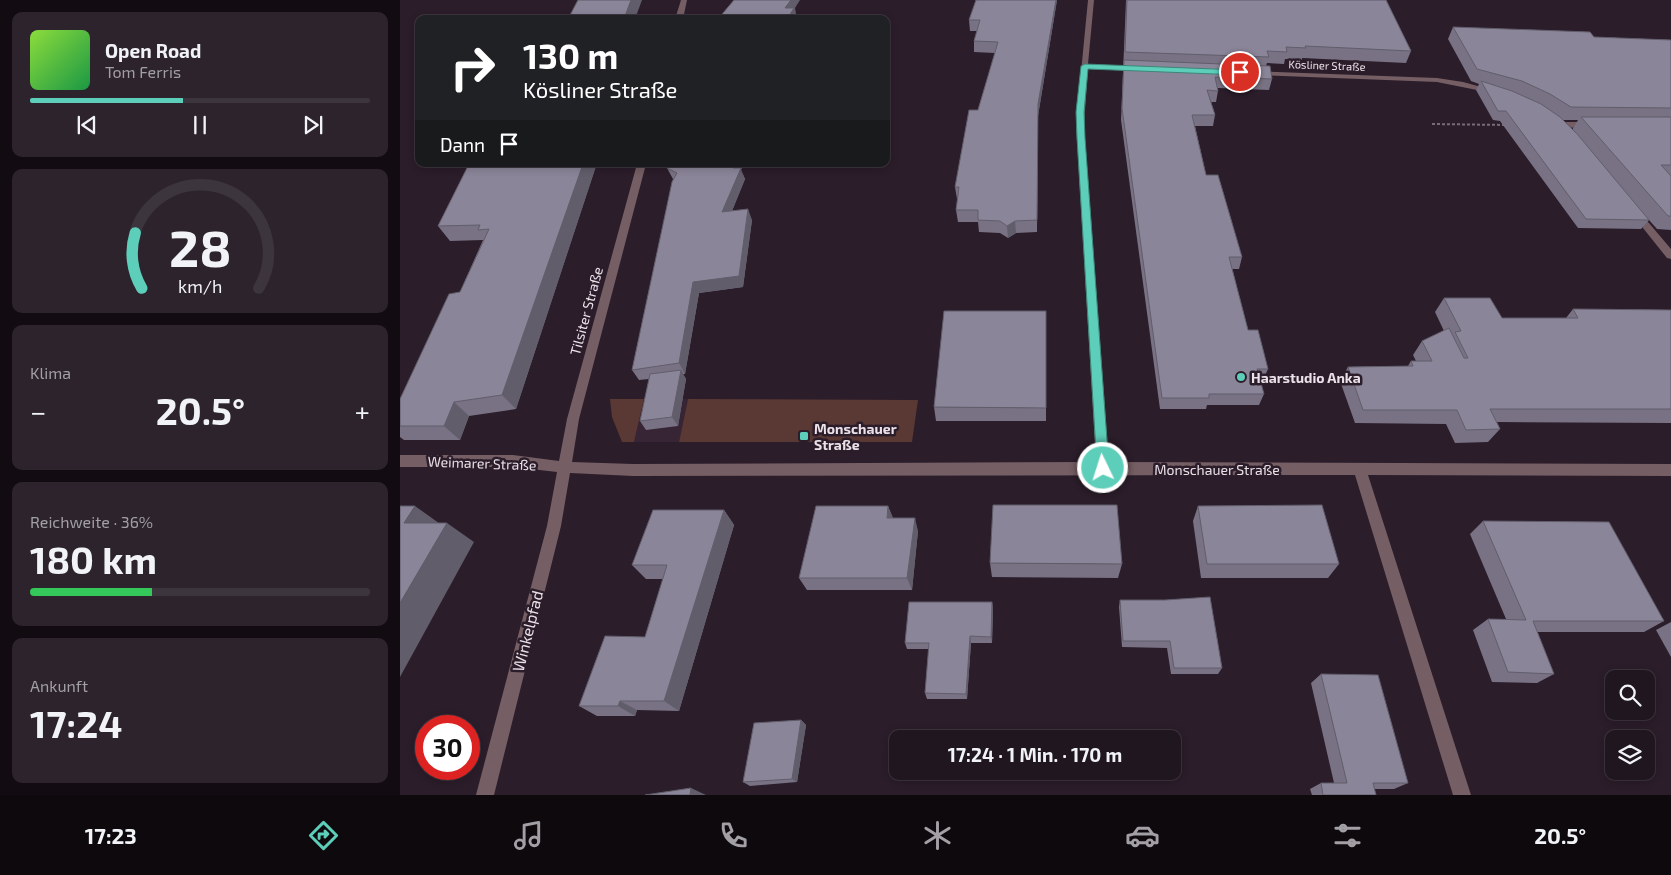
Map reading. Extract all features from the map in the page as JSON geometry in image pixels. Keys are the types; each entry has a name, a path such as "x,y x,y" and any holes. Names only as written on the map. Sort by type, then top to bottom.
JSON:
{"street":[{"path":"680,15 684,0"},
{"path":"1091,0 1080,112 1103,468"},
{"path":"1085,66 1152,69"},
{"name":"Kösliner Straße","path":"1240,72 1443,81 1475,86 1500,94"},
{"path":"1552,119 1571,137"},
{"path":"1560,125 1600,125"},
{"name":"Tilsiter Straße","path":"565,467 573,418 639,167"},
{"path":"1626,202 1671,256"},
{"name":"Weimarer Straße","path":"400,461 513,461 565,467"},
{"name":"Monschauer Straße","path":"565,467 633,470 1103,468 1671,470"},
{"name":"Winkelpfad","path":"485,795 554,526 565,467"},
{"path":"1360,470 1462,795"}],"path":[{"path":"1432,124 1510,125"}],"shaded area":[{"path":"610,399 644,399 634,442 622,442 612,417"},
{"path":"644,399 688,399 679,442 634,442"},
{"path":"688,399 918,400 912,442 679,442"}],"building":[{"path":"578,0 631,0 625,15 570,15"},
{"path":"734,0 791,0 785,8 794,8 790,15 721,15"},
{"path":"976,0 1056,0 1038,104 1037,220 1015,221 1007,226 1000,221 978,220 978,210 956,210 959,187 955,187 969,110 978,110 998,42 974,41 980,20 969,20"},
{"path":"1127,0 1386,0 1411,51 1305,46 1306,48 1286,47 1287,52 1267,51 1269,57 1125,52"},
{"path":"1453,27 1590,32 1594,37 1671,40 1671,108 1571,107 1550,94 1522,81 1477,69"},
{"path":"1124,60 1270,66 1272,79 1215,77 1218,91 1207,90 1215,115 1192,115 1206,175 1218,175 1242,257 1229,257 1248,330 1258,330 1268,369 1257,369 1264,394 1209,394 1209,398 1162,398 1122,108"},
{"path":"1481,81 1512,91 1541,104 1560,117 1578,135 1649,220 1586,219 1506,111 1498,111"},
{"path":"1581,117 1671,117 1671,165 1661,165 1671,176 1671,216 1668,216"},
{"path":"468,167 582,167 502,395 454,402 444,426 400,426 400,399 449,294 460,292 489,229 478,230 480,225 438,226"},
{"path":"667,168 741,168 722,212 748,209 739,276 693,282 679,363 632,370 672,182 677,173"},
{"path":"1444,298 1490,298 1502,318 1578,318 1573,309 1671,310 1671,409 1490,409 1500,429 1466,430 1457,410 1363,410 1348,367 1413,366 1411,361 1432,361 1422,341 1449,328 1464,358 1468,358 1455,332 1461,331"},
{"path":"944,311 1046,311 1046,408 934,407"},
{"path":"681,370 672,417 640,421 650,374"},
{"path":"993,505 1117,505 1122,564 990,563"},
{"path":"1322,505 1339,564 1207,564 1198,506"},
{"path":"400,506 415,506 404,523 447,523 400,603"},
{"path":"816,506 888,506 887,518 915,518 907,578 799,578"},
{"path":"653,510 724,510 664,701 620,701 618,706 579,706 605,636 645,637 667,565 632,565"},
{"path":"1483,521 1609,522 1664,621 1533,621 1554,674 1508,672 1488,619 1526,620"},
{"path":"1210,597 1222,668 1174,668 1170,641 1123,641 1120,600"},
{"path":"909,602 992,602 991,637 970,636 966,694 925,693 929,643 905,643"},
{"path":"1321,674 1378,675 1408,783 1373,783 1376,795 1323,795 1321,783 1347,783"},
{"path":"801,720 792,779 743,782 754,723"},
{"path":"691,788 690,795 645,795"}],"place":[{"name":"Haarstudio Anka","path":"1241,377"},
{"name":"Monschauer Straße","path":"804,436"}],"route":[{"path":"1103,468 1081,138 1080,112 1085,66 1240,72"}]}
